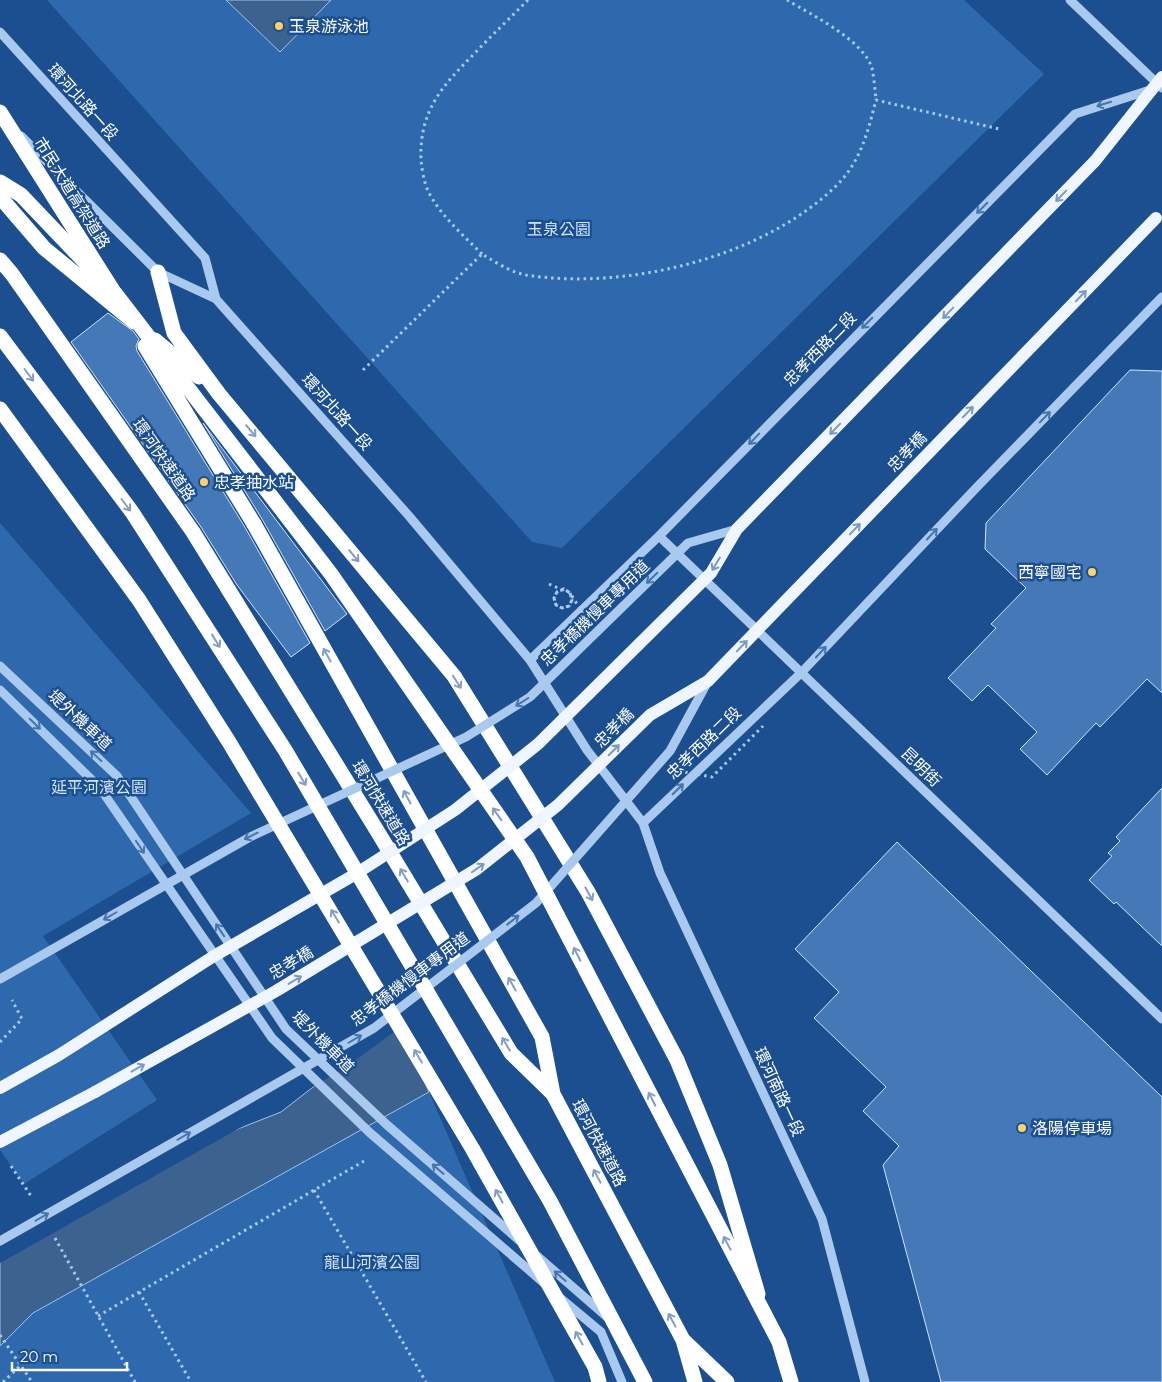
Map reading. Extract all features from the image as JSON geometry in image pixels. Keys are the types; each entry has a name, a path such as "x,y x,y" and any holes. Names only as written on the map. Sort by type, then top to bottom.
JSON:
{"highway":[{"name":"市民大道高架道路","path":"0,113 115,293"},
{"path":"0,182 21,195 115,293 331,574 527,857 779,1342 791,1382"},
{"path":"0,197 44,248 219,394"},
{"name":"環河快速道路","path":"0,260 12,274 194,532 511,1053 553,1094 683,1340 695,1382"},
{"path":"158,272 174,333 219,394 454,676 588,892 677,1060 720,1165 784,1382"},
{"path":"115,293 254,524 542,1037 553,1094"},
{"path":"0,336 132,512 285,750 545,1193 645,1382"},
{"path":"0,409 139,600 229,742 472,1148 595,1367 599,1382"},
{"path":"683,1340 728,1382"}],"main road":[{"path":"0,1088 59,1054 214,956 354,874 455,810 538,744 711,573 737,529 1096,162 1158,84"},
{"name":"忠孝橋","path":"0,1142 276,991 477,869 558,806 650,715 708,681 1159,215"}],"street":[{"path":"1070,0 1158,84"},
{"name":"環河北路一段","path":"0,32 205,258 216,299 409,516 530,660 587,750 643,823"},
{"name":"忠孝西路二段","path":"530,660 659,536 1075,114 1158,84"},
{"path":"0,113 158,272 216,299"},
{"name":"忠孝西路二段","path":"643,823 801,672 970,494 1162,297"},
{"name":"忠孝橋機慢車專用道","path":"0,979 250,837 466,737 530,697 688,543 737,529"},
{"name":"昆明街","path":"659,536 1162,1019"},
{"name":"堤外機車道","path":"0,666 117,776 286,1029 386,1124 615,1324 641,1382"},
{"name":"忠孝橋機慢車專用道","path":"0,1241 374,1028 536,903 670,751 708,681"},
{"name":"堤外機車道","path":"0,690 100,788 272,1038 386,1148 601,1332 622,1382"},
{"name":"環河南路一段","path":"643,823 660,872 822,1219 865,1382"}],"path":[{"path":"528,0 451,77 437,95 426,117 420,143 422,169 428,191 441,212 482,254 502,266 525,275 575,278 637,274 676,268 721,254 770,234 838,184 858,159 876,100 871,67 859,48 844,36 787,0"},
{"path":"876,100 998,129"},
{"path":"364,370 482,254"},
{"path":"549,584 570,593"},
{"path":"570,593 572,600 569,606 562,608 556,605 554,598 557,592 564,590 570,593 584,615"},
{"path":"684,772 712,777 763,726"},
{"path":"0,1042 22,1019 9,994"},
{"path":"98,1316 386,1148"},
{"path":"314,1190 426,1382"},
{"path":"139,1292 191,1382"},
{"path":"86,1294 135,1382"},
{"path":"0,1335 32,1382"},
{"path":"3,1382 21,1365"}],"green space":[{"name":"玉泉公園","path":"47,0 964,0 1044,74 562,548 532,542"},
{"name":"延平河濱公園","path":"0,523 251,813 43,936 157,1100 24,1184 0,1150"},
{"name":"龍山河濱公園","path":"429,1092 555,1382 0,1382 0,1346 33,1313"}],"shaded area":[{"name":"玉泉游泳池","path":"226,0 331,0 280,52"},
{"path":"398,1021 429,1092 33,1313 0,1346 0,1246 169,1156 281,1112"}],"pier":[{"path":"396,1019 402,1026 345,1068 302,1093"},
{"path":"254,1120 0,1263 0,1243 168,1154"}],"building":[{"path":"108,313 133,331 139,339 136,346 137,351 246,529 310,643 291,657 237,585 201,527 71,342"},
{"name":"西寧國宅","path":"1130,370 1162,371 1162,693 1147,679 1100,727 1096,723 1047,775 1020,749 1037,732 988,685 972,701 948,678 996,628 991,624 1026,588 985,549 986,523"},
{"path":"203,423 347,614 325,631 262,519"},
{"path":"1162,788 1162,946 1116,902 1114,904 1089,880 1112,856 1108,853 1120,841 1116,837"},
{"name":"洛陽停車場","path":"897,842 1162,1097 1162,1382 941,1382 883,1165 899,1146 863,1111 886,1087 814,1018 839,992 795,949"}],"place":[{"name":"玉泉游泳池","path":"279,26"},
{"name":"忠孝抽水站","path":"204,482"},
{"name":"西寧國宅","path":"1092,572"},
{"name":"洛陽停車場","path":"1022,1128"}]}
